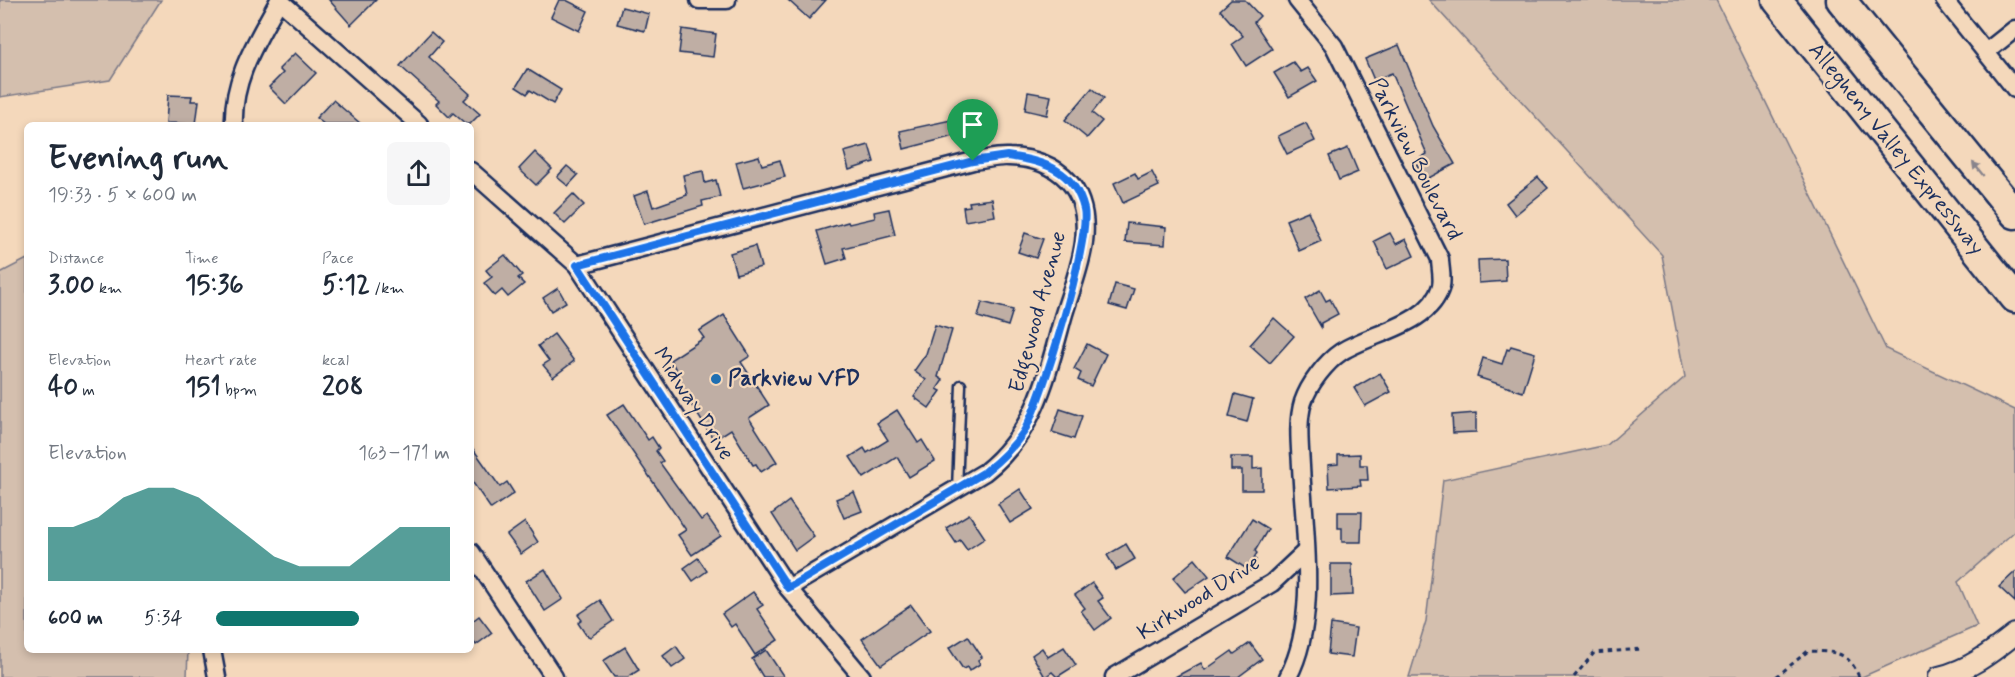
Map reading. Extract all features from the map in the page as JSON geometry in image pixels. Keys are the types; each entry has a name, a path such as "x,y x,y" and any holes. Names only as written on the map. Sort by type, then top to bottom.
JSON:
{"highway":[{"name":"Allegheny Valley Expressway","path":"1778,0 2015,298"},
{"path":"1841,0 2015,214"}],"street":[{"path":"234,122 233,105 240,74 279,0 417,122"},
{"path":"699,0 727,0"},
{"name":"Parkview Boulevard","path":"1288,677 1297,660 1307,617 1300,437 1303,402 1320,372 1341,352 1416,316 1432,304 1442,285 1440,259 1334,46 1296,0"},
{"path":"1944,0 2015,89"},
{"path":"1986,52 2015,29"},
{"name":"Edgewood Avenue","path":"577,265 973,161 1007,156 1036,160 1056,168 1073,187 1084,210 1083,243 1054,351 1038,400 1024,432 1005,457 957,490 788,588"},
{"name":"Midway Drive","path":"474,174 577,265 788,588 862,677"},
{"name":"Kirkwood Drive","path":"1114,677 1272,582 1305,552"},
{"path":"474,557 554,677"},
{"path":"1939,677 1958,673 1984,658 2015,634"},
{"path":"213,653 217,677"}],"lane":[{"path":"957,490 962,385"}],"path":[{"path":"1574,677 1594,654 1641,649"},
{"path":"1776,677 1808,651 1837,652 1853,662 1859,677"}],"shaded area":[{"path":"0,0 161,0 110,80 0,97"},
{"path":"1429,0 1716,0 1886,349 2015,410 2015,531 1958,582 1977,626 1862,677 1409,677 1426,621 1443,480 1607,445 1685,377 1662,255"},
{"path":"24,261 24,653 188,653 187,677 0,677 0,273"}],"building":[{"path":"329,0 376,0 351,25"},
{"path":"559,0 566,0 588,11 579,31 551,17"},
{"path":"788,0 826,0 809,19"},
{"path":"1231,0 1245,0 1260,16 1254,22 1272,49 1246,66 1232,44 1243,36 1220,10"},
{"path":"622,7 649,14 645,31 617,24"},
{"path":"682,29 716,34 713,57 679,53"},
{"path":"431,32 442,42 429,57 470,94 464,100 480,114 472,122 464,122 453,113 449,117 436,104 439,101 400,66"},
{"path":"1399,45 1433,126 1455,164 1425,180 1415,161 1427,154 1392,73 1374,80 1365,59"},
{"path":"295,53 316,73 286,104 269,87 283,73 279,69"},
{"path":"1293,62 1301,72 1308,68 1317,81 1289,97 1274,73"},
{"path":"527,69 561,90 553,104 530,90 527,94 516,87"},
{"path":"1092,88 1104,98 1092,113 1102,121 1087,138 1065,120"},
{"path":"1028,92 1051,96 1047,115 1025,110"},
{"path":"168,95 192,96 191,101 199,101 196,122 166,122"},
{"path":"333,100 359,122 321,122 316,118"},
{"path":"979,102 985,121 975,123 977,130 904,149 900,131 956,119 954,109"},
{"path":"1306,123 1315,141 1287,154 1278,136"},
{"path":"869,145 874,162 849,170 844,152"},
{"path":"1348,148 1358,172 1339,180 1329,156"},
{"path":"535,152 552,169 536,185 519,169"},
{"path":"759,156 762,165 780,160 785,177 743,188 736,162"},
{"path":"567,166 578,175 568,186 557,177"},
{"path":"703,171 705,183 716,180 720,197 702,201 703,206 644,224 634,196 648,191 653,207 687,195 683,175"},
{"path":"1152,172 1159,186 1123,203 1114,183 1135,173 1138,179"},
{"path":"1538,177 1548,188 1515,215 1506,203"},
{"path":"573,194 584,205 565,224 554,213"},
{"path":"992,199 995,216 965,221 963,207 970,206 969,202"},
{"path":"889,209 895,235 843,248 846,258 827,264 817,231 848,222 849,224 875,218 874,212"},
{"path":"1308,211 1321,241 1299,251 1286,220"},
{"path":"1127,223 1166,227 1165,245 1125,242"},
{"path":"1025,233 1043,239 1036,258 1018,252"},
{"path":"1390,233 1396,244 1406,239 1414,256 1387,269 1374,241"},
{"path":"755,246 761,267 736,274 730,253"},
{"path":"505,255 522,275 518,278 524,284 508,297 502,290 495,296 484,283 492,277 486,270"},
{"path":"1505,259 1506,281 1479,283 1478,260"},
{"path":"1115,284 1134,289 1127,310 1109,305"},
{"path":"558,288 566,302 551,311 543,298"},
{"path":"1320,290 1326,301 1330,299 1338,314 1321,323 1321,327 1305,299"},
{"path":"982,302 1013,310 1008,326 978,317"},
{"name":"Parkview VFD","path":"724,315 750,356 741,362 769,405 749,418 777,462 761,472 756,464 753,465 731,429 714,440 676,381 681,377 670,360 704,338 699,331"},
{"path":"1274,318 1294,336 1270,363 1250,345"},
{"path":"935,325 952,330 938,377 943,380 937,389 941,391 929,408 914,397 926,380 914,371 926,354"},
{"path":"554,334 574,361 553,377 543,365 549,361 538,346"},
{"path":"1087,344 1106,354 1091,386 1078,380 1081,373 1074,369"},
{"path":"1511,346 1535,353 1523,392 1477,377 1483,358 1502,364 1507,349 1509,350"},
{"path":"1380,373 1391,392 1365,406 1354,388"},
{"path":"1235,394 1253,399 1247,422 1229,417"},
{"path":"624,404 648,440 652,437 659,448 656,451 663,461 660,463 701,520 707,516 721,536 692,555 678,535 686,530 607,415"},
{"path":"1060,409 1082,416 1074,439 1052,432"},
{"path":"897,410 918,443 922,440 935,461 909,477 897,457 864,478 850,457 864,448 867,453 888,440 877,423"},
{"path":"1476,413 1476,432 1453,433 1452,415"},
{"path":"474,450 500,487 507,482 514,493 491,509 474,484"},
{"path":"1360,454 1360,465 1367,465 1368,480 1360,480 1361,486 1329,488 1328,465 1338,464 1338,455"},
{"path":"1231,457 1253,457 1253,469 1262,468 1262,490 1242,490 1242,470 1231,470"},
{"path":"1020,489 1033,509 1010,523 998,504"},
{"path":"854,492 862,511 844,518 836,499"},
{"path":"789,501 814,536 795,550 772,514"},
{"path":"1338,512 1362,512 1361,542 1342,542 1342,528 1338,528"},
{"path":"969,514 985,538 967,550 960,540 956,543 946,528"},
{"path":"1252,519 1268,529 1255,551 1256,560 1250,571 1228,557"},
{"path":"525,522 538,542 521,554 507,535"},
{"path":"1126,544 1135,559 1116,570 1107,555"},
{"path":"698,558 707,571 693,581 684,568"},
{"path":"1195,559 1209,576 1185,592 1173,578"},
{"path":"1331,564 1352,564 1353,595 1331,596"},
{"path":"545,569 563,599 545,611 526,581"},
{"path":"2015,572 2015,602 1999,587"},
{"path":"1092,583 1103,598 1098,601 1111,618 1095,630 1081,611 1085,608 1075,595"},
{"path":"753,592 763,605 757,609 778,640 755,655 735,624 731,627 722,614"},
{"path":"600,600 613,621 590,637 578,623 582,620 578,615"},
{"path":"911,605 930,631 881,665 862,639"},
{"path":"479,616 492,633 476,645 474,642 474,620"},
{"path":"1331,624 1356,628 1352,657 1328,654"},
{"path":"968,636 982,657 978,660 980,664 969,671 967,667 963,669 949,648"},
{"path":"1250,643 1262,659 1238,677 1175,677 1201,663 1205,670 1232,651 1234,654"},
{"path":"676,646 685,659 672,668 663,656"},
{"path":"625,647 639,670 628,677 614,677 603,661"},
{"path":"1064,647 1076,665 1057,677 1052,672 1045,677 1032,655 1042,648 1048,657"},
{"path":"766,650 784,677 763,677 752,659"}],"place":[{"name":"Parkview VFD","path":"716,379"}],"route":[{"path":"1007,156 1036,160 1056,168 1073,187 1084,210 1083,243 1054,351 1038,400 1024,432 1005,457 957,490 788,588 740,518 577,265 973,161 1007,156"}]}
